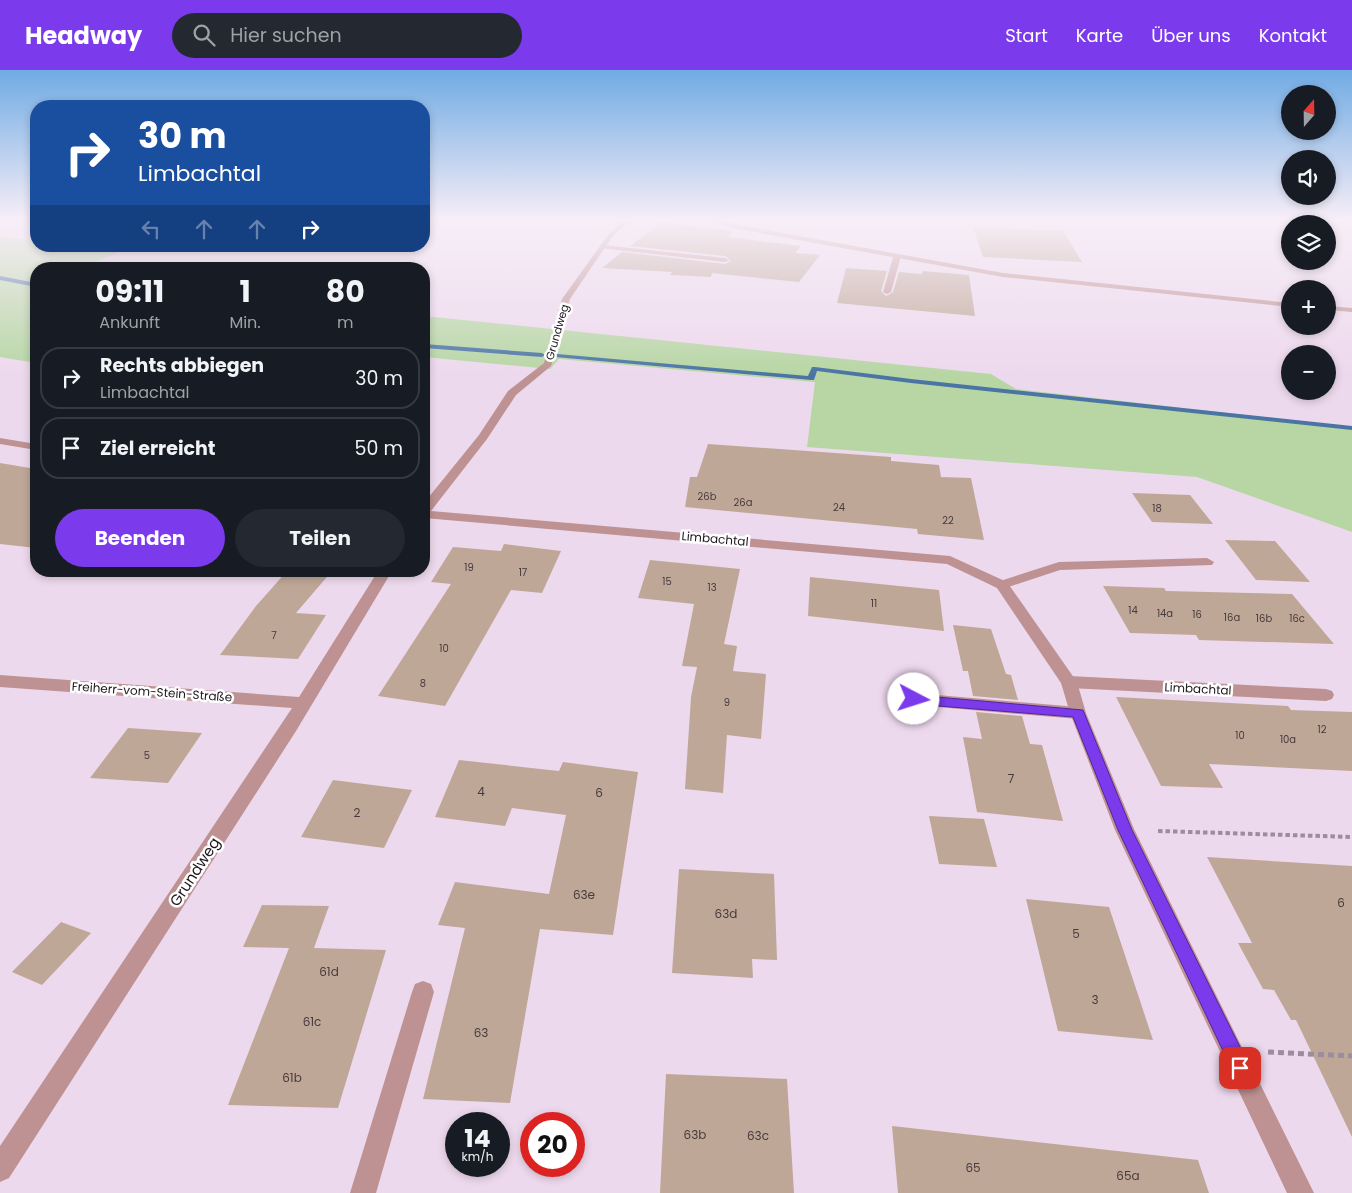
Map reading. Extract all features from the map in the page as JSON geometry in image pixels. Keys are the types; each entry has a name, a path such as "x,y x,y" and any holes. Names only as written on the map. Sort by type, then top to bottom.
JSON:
{"street":[{"name":"Grundweg","path":"430,505 483,437 512,393 548,364 566,299 586,270"},
{"path":"887,292 893,270"},
{"path":"977,270 1003,275 1281,304"},
{"path":"1336,309 1352,310"},
{"path":"0,441 30,446"},
{"name":"Limbachtal","path":"430,514 950,560 1002,585 1070,682 1078,713 1125,830 1301,1193"},
{"path":"1002,585 1059,566 1207,562"},
{"name":"Grundweg","path":"0,1169 285,735 381,577"},
{"name":"Freiherr-vom-Stein-Straße","path":"0,681 303,703"},
{"name":"Limbachtal","path":"1070,682 1326,695"},
{"path":"914,699 1078,713"},
{"path":"363,1193 423,992"}],"path":[{"path":"1125,830 1352,837"},
{"path":"1232,1050 1352,1056"}],"green space":[{"path":"0,270 30,270 30,362 0,357"},
{"path":"430,317 991,374 1016,389 1352,427 1352,532 1197,477 807,447 815,382 559,359 550,369 430,358"}],"building":[{"path":"644,270 808,270 799,282 712,273 711,277 670,275 672,272"},
{"path":"845,270 887,271 881,291 886,296 893,292 899,272 922,274 923,271 969,275 975,316 837,303"},
{"path":"708,444 891,457 891,461 939,465 941,477 971,478 984,540 918,534 917,529 685,507 690,477 697,477"},
{"path":"0,463 30,468 30,547 0,544"},
{"path":"1132,493 1190,495 1213,524 1152,522"},
{"path":"1225,540 1275,541 1310,582 1256,580"},
{"path":"504,544 561,551 542,593 511,590 445,706 378,696 451,584 431,582 453,547 501,551"},
{"path":"650,560 740,569 724,644 737,646 733,671 766,674 761,739 727,735 723,793 685,789 691,697 697,667 682,666 694,604 638,598"},
{"path":"282,577 327,577 296,613 326,615 298,659 220,655 256,606"},
{"path":"810,577 939,590 944,631 808,616"},
{"path":"1103,586 1164,588 1166,591 1292,594 1334,644 1199,640 1196,635 1130,633"},
{"path":"953,625 991,629 1006,674 1011,675 1018,700 973,696 968,671 963,671"},
{"path":"1116,697 1288,706 1291,710 1352,712 1352,771 1209,764 1223,788 1161,786"},
{"path":"976,712 1022,716 1030,744 1042,745 1063,821 977,812 963,737 982,739"},
{"path":"128,728 202,733 168,783 90,778"},
{"path":"459,760 559,771 563,762 638,772 613,935 540,929 510,1103 423,1099 465,928 438,925 455,882 549,894 566,815 512,808 505,826 435,817"},
{"path":"333,780 412,790 384,848 301,837"},
{"path":"929,816 984,819 997,867 939,864"},
{"path":"1207,857 1352,866 1352,1137 1296,1020 1291,1020 1274,990 1263,989 1238,943 1252,943"},
{"path":"679,869 774,874 777,960 752,959 753,978 672,973"},
{"path":"1026,899 1109,907 1153,1040 1058,1031"},
{"path":"262,905 329,906 314,948 386,950 338,1108 228,1105 289,948 243,947"},
{"path":"61,922 91,933 42,985 12,972"},
{"path":"666,1074 787,1079 794,1193 660,1193"},
{"path":"892,1126 1198,1160 1209,1193 898,1193"}],"waterway":[{"path":"0,278 30,284"},
{"path":"430,346 542,355"},
{"path":"557,356 811,378 815,369 1352,428"}],"route":[{"path":"914,699 1078,713 1125,830 1240,1068"}]}
